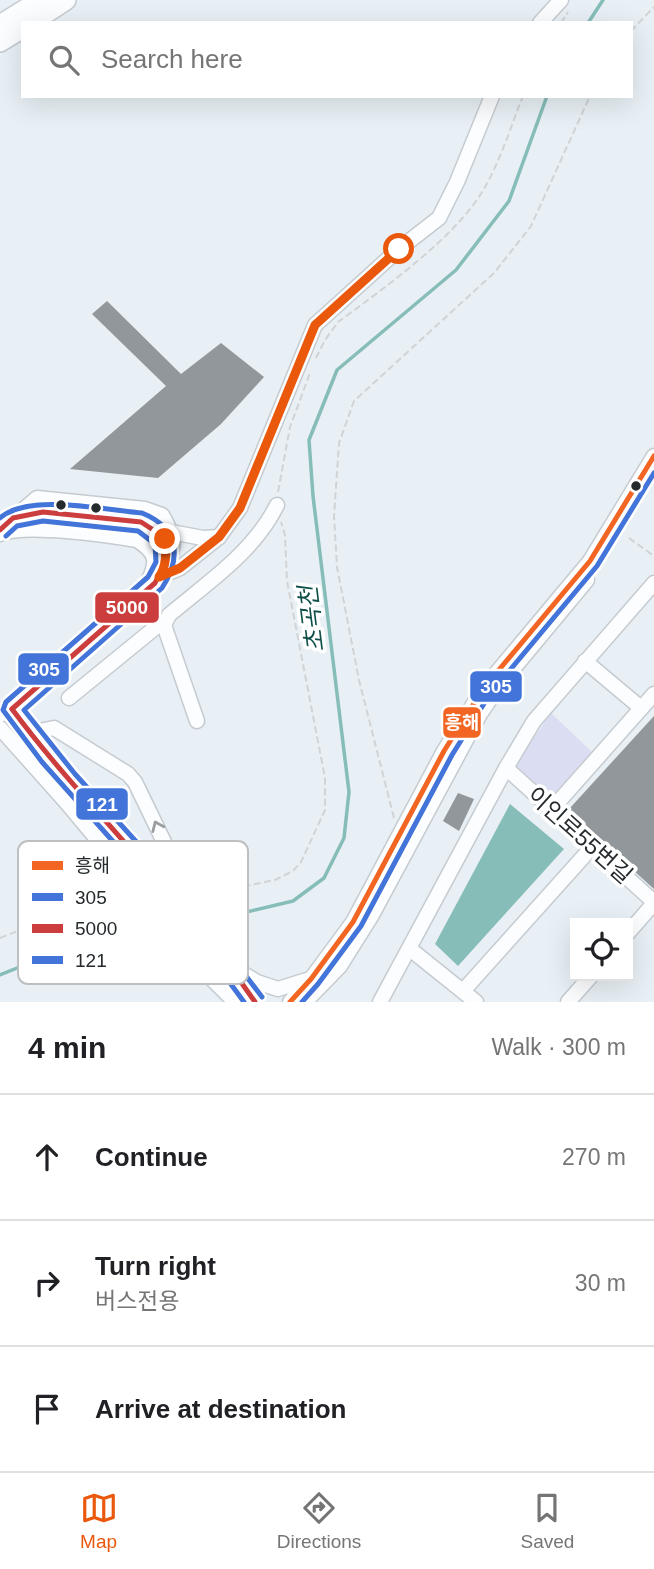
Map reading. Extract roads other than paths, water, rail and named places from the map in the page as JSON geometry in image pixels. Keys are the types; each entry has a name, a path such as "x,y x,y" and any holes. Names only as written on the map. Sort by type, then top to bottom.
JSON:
{"highway":[{"path":"0,25 40,0"},
{"path":"34,21 66,0"},
{"path":"0,42 21,29"}],"street":[{"path":"542,21 561,0"},
{"path":"161,575 180,568 219,537 240,508 315,325 399,249 439,218 471,150 491,98"},
{"path":"307,1002 400,838 444,751 483,689 590,561 654,456"},
{"path":"290,1002 340,966 372,915 480,713 499,686 596,570 654,469"},
{"path":"0,532 37,498 145,509 162,515 171,532 173,551 169,564 161,575 6,712 29,733 124,841"},
{"path":"197,721 164,625 169,615 259,536 277,505"},
{"path":"13,518 43,512 141,522 155,528 165,539 166,556 161,575"},
{"path":"0,532 31,529 137,540 150,548 154,557 154,570 143,593"},
{"path":"171,532 203,538 219,537"},
{"path":"380,1002 534,721 654,583"},
{"path":"69,698 156,626 164,625"},
{"path":"585,661 641,708"},
{"path":"552,809 654,694"},
{"path":"0,728 66,802 96,841"},
{"path":"29,733 54,728 128,774 135,782 164,841"},
{"name":"이인로55번길","path":"506,768 654,903"},
{"path":"463,991 593,846"},
{"path":"633,927 654,903"},
{"path":"410,948 476,1002"},
{"path":"248,976 278,989 315,984"},
{"path":"568,1002 587,981"},
{"path":"216,984 232,1001"},
{"path":"243,984 255,1002"}],"waterway":[{"name":"초곡천","path":"589,21 603,0"},
{"name":"초곡천","path":"248,912 293,901 324,878 344,838 349,792 313,496 309,440 337,370 456,270 509,201 546,98"},
{"name":"초곡천","path":"0,975 18,968"}]}
